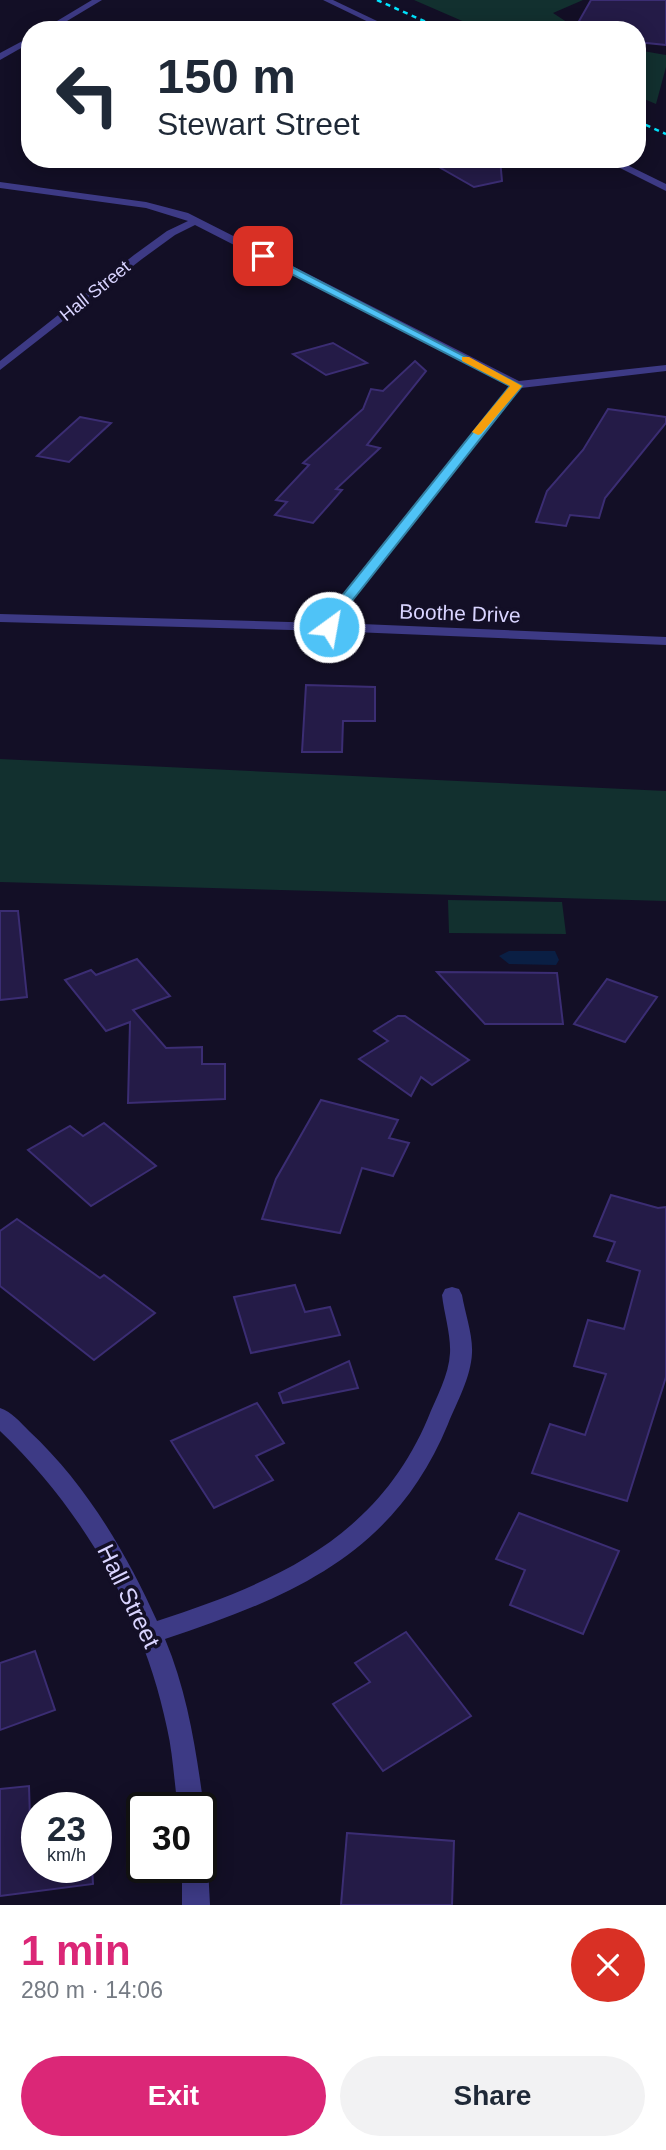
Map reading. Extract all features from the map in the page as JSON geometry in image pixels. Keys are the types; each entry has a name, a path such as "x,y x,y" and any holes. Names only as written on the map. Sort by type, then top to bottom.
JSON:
{"street":[{"path":"62,21 98,0"},
{"path":"327,0 372,21"},
{"path":"0,57 21,44"},
{"path":"625,168 666,188"},
{"path":"0,185 146,205 195,221 517,386 666,368"},
{"name":"Hall Street","path":"0,367 138,257 171,233 195,221"},
{"path":"329,627 342,605 517,386"},
{"name":"Boothe Drive","path":"0,618 329,627 666,641"},
{"path":"152,1633 234,1606 279,1584 322,1561 377,1518 403,1487 425,1452 453,1385 461,1353 452,1295"},
{"name":"Hall Street","path":"0,1417 58,1475 94,1526 152,1633 180,1727 189,1792"},
{"path":"195,1883 196,1905"}],"green space":[{"path":"414,0 583,0 553,13 565,21 462,21"},
{"path":"646,52 666,55 666,67 656,104 646,100"},
{"path":"0,759 666,791 666,901 0,882"},
{"path":"448,900 562,902 566,934 449,933"}],"water":[{"path":"509,951 555,951 559,960 556,965 509,964 499,956"}],"building":[{"path":"591,0 666,0 666,45 646,43 646,21 579,21"},
{"path":"441,168 501,168 502,181 474,187"},
{"path":"333,343 367,363 326,375 293,354"},
{"path":"415,361 426,371 367,445 380,448 336,489 342,490 313,523 275,515 287,502 276,500 309,465 303,463 363,409 371,389 383,391"},
{"path":"608,409 666,417 666,423 605,498 599,518 570,515 566,526 536,522 547,491 583,450"},
{"path":"80,417 111,423 69,462 37,456"},
{"path":"306,685 375,687 375,721 343,721 342,752 302,752"},
{"path":"0,911 18,911 27,997 0,1000"},
{"path":"137,959 170,996 133,1010 166,1048 202,1047 202,1064 225,1064 225,1099 128,1103 130,1022 106,1031 65,980 91,970 96,975"},
{"path":"437,972 557,973 563,1024 485,1024"},
{"path":"607,979 657,997 625,1042 574,1024"},
{"path":"398,1016 405,1016 469,1060 432,1085 421,1077 411,1096 359,1059 388,1041 374,1031"},
{"path":"321,1100 398,1120 389,1138 409,1143 393,1176 362,1168 340,1233 262,1219 276,1179"},
{"path":"104,1123 156,1166 91,1206 28,1150 70,1126 83,1136"},
{"path":"611,1195 658,1208 666,1207 666,1377 627,1501 532,1473 550,1424 585,1435 606,1374 574,1366 588,1320 624,1329 640,1271 607,1261 615,1242 594,1236"},
{"path":"17,1219 100,1278 104,1275 155,1313 94,1360 0,1286 0,1231"},
{"path":"295,1285 305,1312 330,1307 340,1335 251,1353 234,1297"},
{"path":"349,1361 358,1388 283,1403 279,1393"},
{"path":"257,1403 284,1443 256,1456 273,1480 214,1508 171,1441"},
{"path":"519,1513 619,1551 583,1634 510,1605 525,1570 496,1559"},
{"path":"406,1632 471,1716 383,1771 333,1704 370,1682 355,1663"},
{"path":"35,1651 55,1710 0,1730 0,1663"},
{"path":"29,1786 29,1792 21,1792 21,1883 93,1884 0,1896 0,1789"},
{"path":"347,1833 454,1841 452,1905 341,1905"}],"railway":[{"path":"377,0 424,21"},
{"path":"646,125 666,134"}],"slow traffic":[{"path":"466,359 517,386 478,432"}],"route":[{"path":"263,256 517,386 342,605 329,627"}]}
